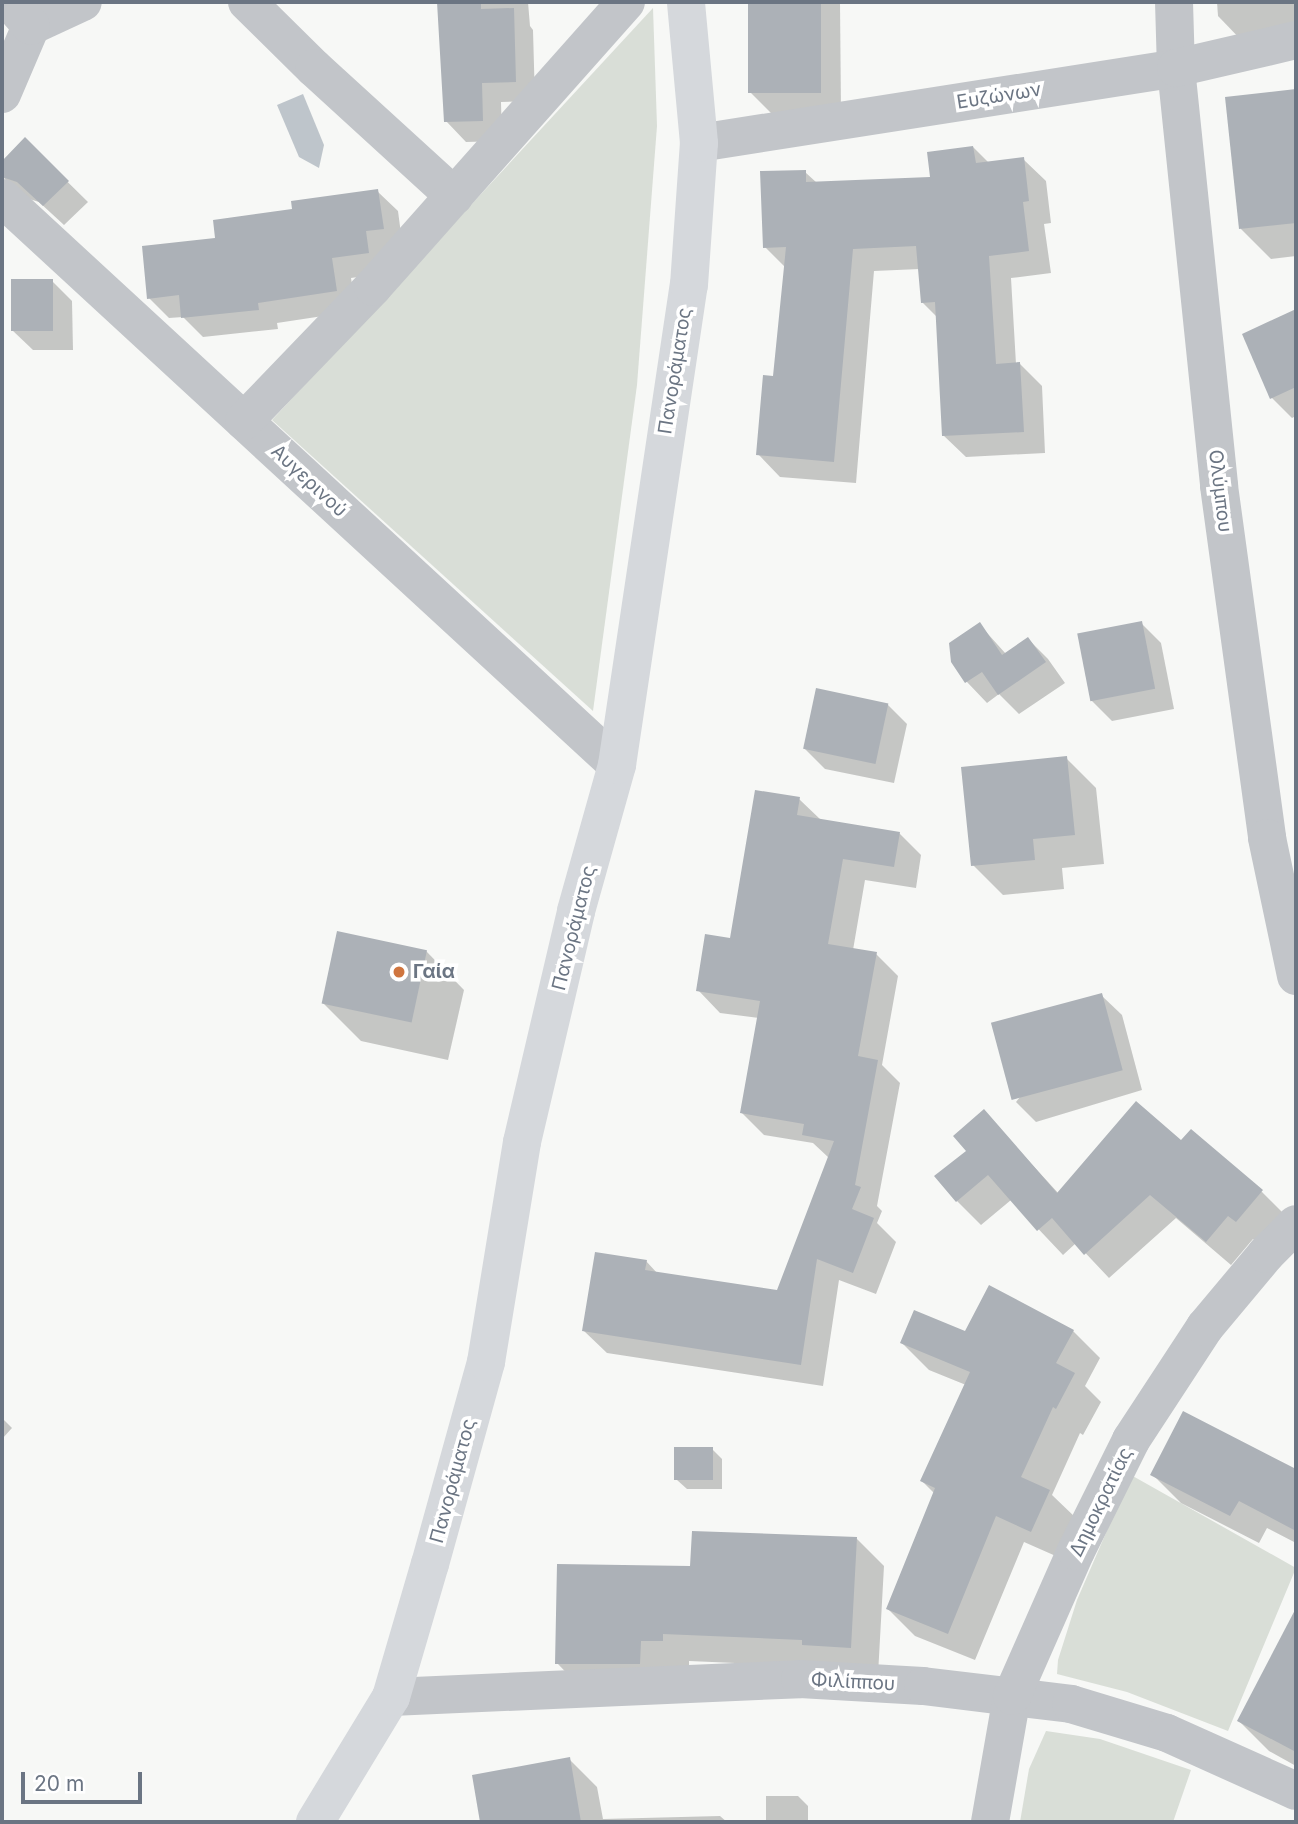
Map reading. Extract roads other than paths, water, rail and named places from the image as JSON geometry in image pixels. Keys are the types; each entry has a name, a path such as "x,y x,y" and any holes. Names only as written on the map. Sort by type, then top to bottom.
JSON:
{"main road":[{"name":"Πανοράματος","path":"315,1822 391,1698 486,1362 522,1142 576,911 617,765 689,285 699,143 686,2"}],"street":[{"path":"2,94 20,14 83,2"},
{"path":"247,2 314,68 454,196"},
{"path":"244,421 373,287 626,2"},
{"name":"Ολύμπου","path":"1174,2 1176,68 1219,486 1268,838 1296,976"},
{"name":"Ευζώνων","path":"699,143 1176,68 1296,40"},
{"name":"Αυγερινού","path":"2,198 617,765"},
{"name":"Δημοκρατίας","path":"990,1822 1012,1696 1076,1551 1131,1440 1156,1397 1231,1293 1296,1224"},
{"name":"Φιλίππου","path":"391,1698 800,1679 923,1686 1071,1704 1167,1733 1296,1791"}],"place":[{"name":"Γαία","path":"399,972"}]}
